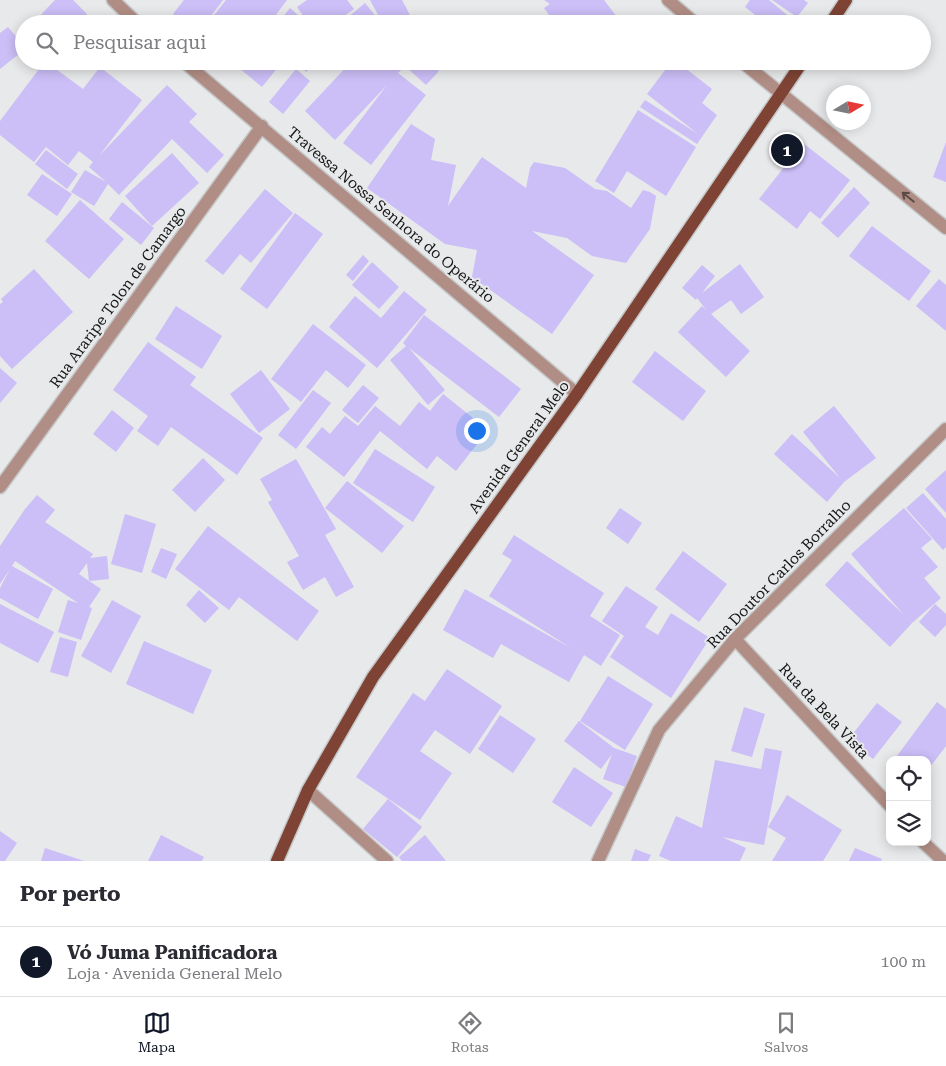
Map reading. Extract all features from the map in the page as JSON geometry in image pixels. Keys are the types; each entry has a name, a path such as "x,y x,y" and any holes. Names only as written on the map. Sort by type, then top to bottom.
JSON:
{"main road":[{"path":"836,15 846,0"},
{"name":"Avenida General Melo","path":"277,861 308,790 373,677 577,394 797,70"}],"street":[{"path":"113,0 129,15"},
{"path":"668,0 686,15"},
{"name":"Travessa Nossa Senhora do Operário","path":"195,70 577,394"},
{"path":"752,70 946,228"},
{"name":"Rua Araripe Tolon de Camargo","path":"0,487 262,126"},
{"name":"Rua Doutor Carlos Borralho","path":"598,861 660,730 735,638 946,429"},
{"name":"Rua da Bela Vista","path":"735,638 886,802"},
{"path":"308,790 387,861"},
{"path":"927,846 943,861"}],"building":[{"path":"55,0 73,0 87,14 86,15 41,15"},
{"path":"184,0 223,0 212,15 173,14"},
{"path":"226,0 287,0 276,15 214,15"},
{"path":"307,0 347,0 354,9 346,15 303,15 297,7"},
{"path":"370,0 402,0 410,15 378,15"},
{"path":"544,0 604,0 615,15 549,15 544,8 550,4"},
{"path":"750,0 769,0 787,15 755,15 745,7"},
{"path":"772,0 804,0 808,3 799,15 794,15"},
{"path":"365,3 375,15 351,15"},
{"path":"290,8 298,15 284,15"},
{"path":"8,27 15,35 15,57 0,69 0,33"},
{"path":"38,70 57,70 83,89 98,70 104,70 142,100 99,156 167,85 197,114 189,122 224,155 207,173 172,139 119,195 108,184 94,206 71,192 85,170 106,182 89,167 93,162 79,151 68,165 46,147 34,162 0,135 0,121"},
{"path":"241,70 276,70 262,87"},
{"path":"295,70 310,81 283,114 269,102"},
{"path":"344,70 401,70 398,73 426,95 371,165 343,143 387,85 335,140 305,111"},
{"path":"409,70 438,70 426,85"},
{"path":"665,70 688,70 712,89 702,103 717,115 697,144 640,107 645,100 698,134 647,94"},
{"path":"638,110 696,147 666,196 627,171 614,193 595,181"},
{"path":"411,124 435,139 431,160 456,165 448,206 482,157 526,188 530,168 534,162 565,168 595,189 607,191 631,208 643,190 650,192 656,196 650,229 626,263 592,256 567,238 532,231 594,275 552,334 472,277 477,250 445,244 367,188"},
{"path":"946,142 946,182 933,177"},
{"path":"803,143 850,180 820,219 810,211 797,229 759,199"},
{"path":"46,150 78,174 67,189 35,164"},
{"path":"172,153 199,183 152,226 125,196"},
{"path":"42,174 72,194 57,216 27,195"},
{"path":"854,187 870,203 838,238 821,223"},
{"path":"265,189 293,213 251,263 240,254 223,275 205,261"},
{"path":"80,200 124,239 89,279 45,241"},
{"path":"122,202 154,228 141,245 109,219"},
{"path":"295,213 323,234 267,309 240,289"},
{"path":"872,226 931,271 909,301 849,256"},
{"path":"363,255 369,261 353,281 346,275"},
{"path":"372,262 399,287 379,309 352,285"},
{"path":"740,264 764,297 741,314 731,300 711,314 750,351 726,377 678,332 702,306 707,311 697,298 696,300 682,288 702,265 715,276 702,293"},
{"path":"34,269 73,312 12,369 0,356 0,304 3,302 1,299"},
{"path":"939,279 946,285 946,331 916,306"},
{"path":"404,291 427,310 377,368 329,327 355,296 381,318"},
{"path":"176,306 222,336 202,369 155,339"},
{"path":"424,315 521,389 499,417 409,348 445,390 428,405 390,360 406,346 403,343"},
{"path":"313,324 366,365 348,388 326,370 301,402 271,379"},
{"path":"148,342 196,377 190,385 263,438 237,475 171,427 158,446 137,431 148,416 113,390"},
{"path":"655,351 706,391 683,421 632,382"},
{"path":"0,368 17,383 0,403"},
{"path":"261,370 290,409 259,433 230,394"},
{"path":"363,385 379,398 358,423 342,410"},
{"path":"313,390 331,403 296,449 278,435"},
{"path":"443,394 488,430 456,471 437,456 427,469 380,431 344,477 306,447 322,427 330,434 345,416 358,426 375,406 400,426 419,402 430,411"},
{"path":"834,406 876,458 844,482 827,502 774,454 792,434 840,478 803,432"},
{"path":"112,410 134,428 116,452 93,434"},
{"path":"375,449 435,487 413,522 353,483"},
{"path":"203,458 225,480 195,512 172,490"},
{"path":"296,459 336,529 325,535 354,587 336,597 325,577 303,590 287,562 299,556 268,502 272,500 260,479"},
{"path":"946,470 946,513 925,489"},
{"path":"347,481 404,526 382,553 325,508"},
{"path":"923,493 946,519 946,547 943,550 906,508"},
{"path":"37,495 55,510 45,522 93,554 90,558 107,556 109,579 89,581 101,589 89,607 92,608 81,640 58,632 68,600 78,603 15,561 12,566 53,589 38,619 0,598 0,588 10,569 0,584 0,546","holes":["87,563 89,581 79,574"]},
{"path":"620,508 642,523 628,544 606,528"},
{"path":"904,508 932,539 921,548 938,567 924,578 941,598 912,623 890,647 825,585 847,561 904,615 851,554"},
{"path":"125,514 156,524 142,573 111,564"},
{"path":"208,526 319,611 297,641 239,597 229,610 175,569"},
{"path":"514,535 604,593 590,616 620,635 601,666 584,655 569,682 501,644 493,658 443,630 465,589 571,648 489,596 512,560 502,554"},
{"path":"161,548 177,554 166,579 151,572"},
{"path":"683,551 727,584 699,622 655,589"},
{"path":"626,586 658,607 645,627 658,635 671,613 710,638 671,698 610,657 624,636 602,621"},
{"path":"199,590 219,608 205,623 186,605"},
{"path":"112,600 141,616 111,673 81,656"},
{"path":"0,604 54,632 38,663 0,643"},
{"path":"935,604 946,614 946,625 935,637 919,622"},
{"path":"60,637 77,642 68,677 50,672"},
{"path":"144,641 212,670 193,714 126,684"},
{"path":"447,669 502,706 470,754 435,730 420,751 452,773 420,820 356,777 413,693 425,701"},
{"path":"608,676 653,704 625,750 580,721"},
{"path":"937,702 946,709 946,746 931,766 931,756 897,756"},
{"path":"877,703 902,722 873,759 848,740"},
{"path":"744,707 765,714 752,757 731,751"},
{"path":"500,715 536,739 513,773 478,749"},
{"path":"579,721 614,748 637,756 626,787 603,779 612,754 601,769 564,741"},
{"path":"765,748 782,751 764,845 722,837 746,848 740,861 671,861 659,856 676,816 702,828 715,760 761,769"},
{"path":"574,767 613,793 591,827 552,802"},
{"path":"787,795 842,830 823,861 772,861 786,838 768,827"},
{"path":"388,799 422,827 397,857 363,829"},
{"path":"0,831 17,843 5,861 0,861"},
{"path":"161,835 204,857 202,861 148,861"},
{"path":"425,835 446,861 402,861 399,857"},
{"path":"45,848 84,861 41,861"},
{"path":"855,848 882,859 881,861 849,861"},
{"path":"635,849 651,855 648,861 631,861"}],"place":[{"name":"Vó Juma Panificadora","path":"787,150"}]}
